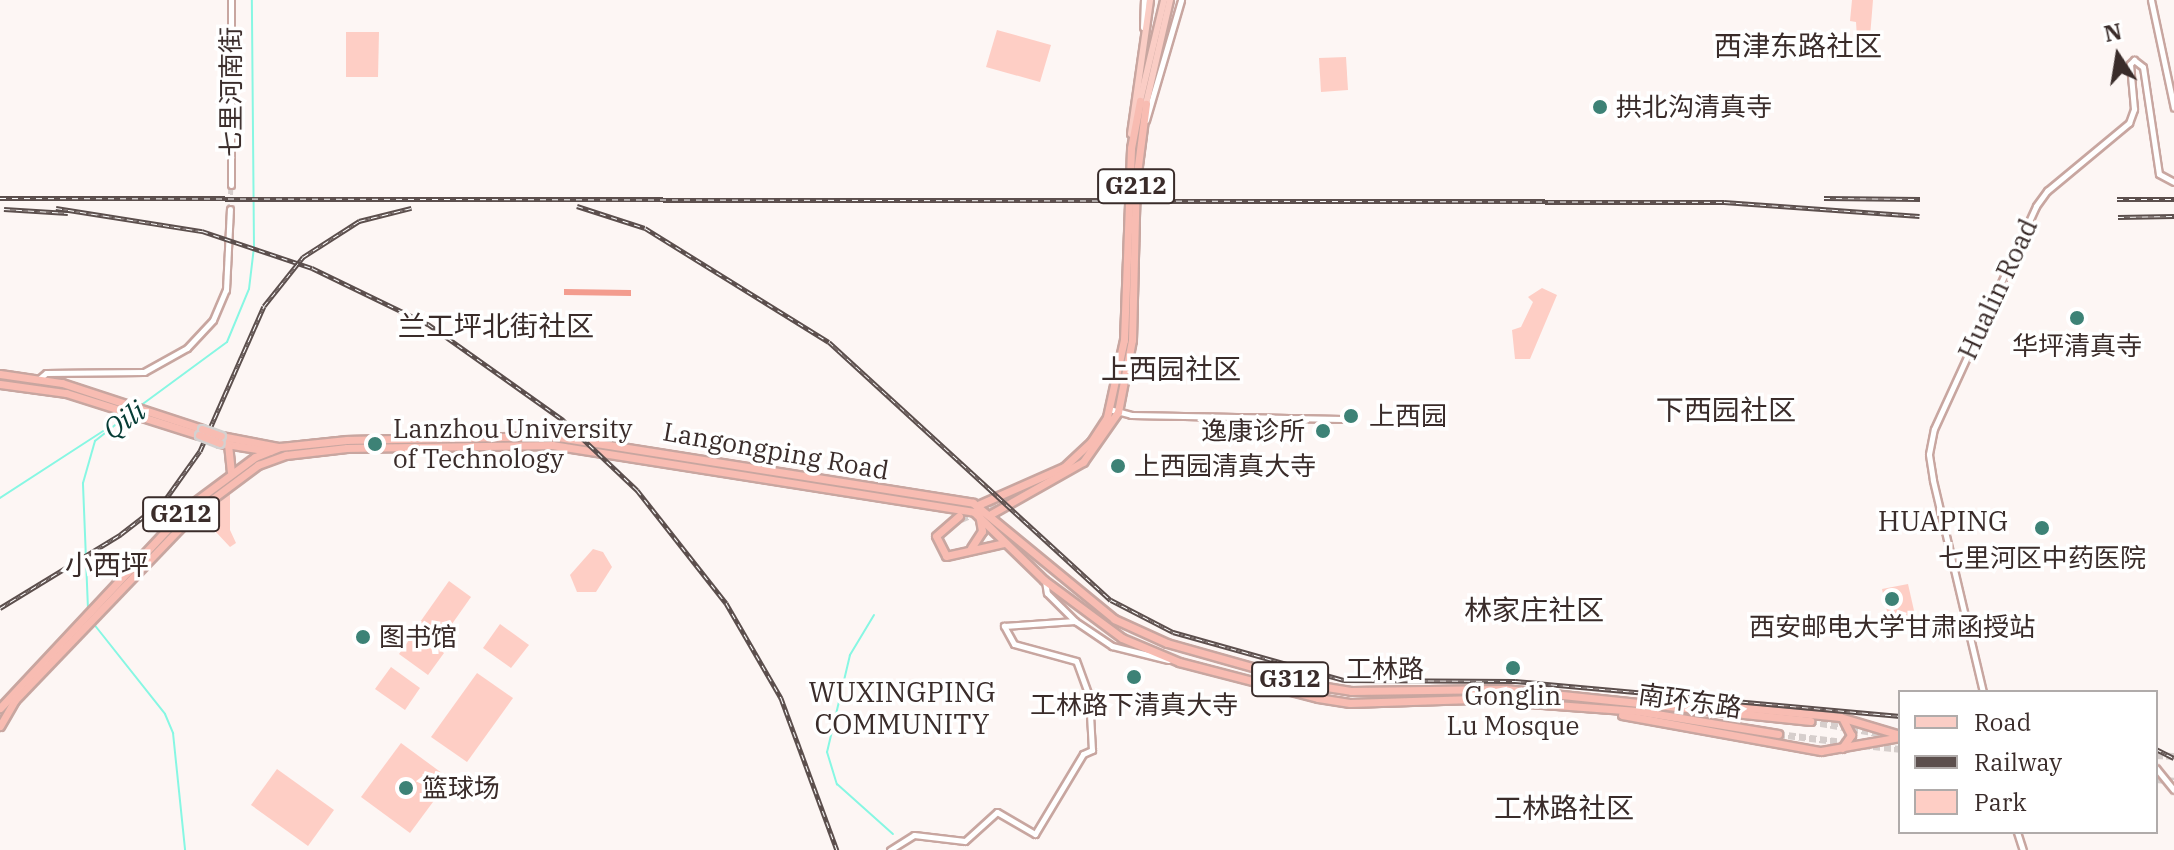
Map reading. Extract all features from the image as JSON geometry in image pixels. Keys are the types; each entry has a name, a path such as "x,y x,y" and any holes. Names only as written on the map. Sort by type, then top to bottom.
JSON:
{"highway":[{"name":"G212","path":"1000,500 1054,480 1097,447 1114,410 1134,314 1143,103"},
{"name":"G212","path":"1000,500 1078,456 1114,410 1126,314 1132,142 1143,103"},
{"path":"0,374 39,379 106,396 151,410 223,441 286,455"},
{"path":"0,384 43,388 200,432"},
{"name":"Langongping Road","path":"280,447 359,439 579,438 978,505"},
{"path":"223,441 239,439 280,447"},
{"path":"239,439 247,461"},
{"path":"223,441 233,474 247,461 280,447"},
{"name":"Langongping Road","path":"286,455 359,448 579,446 979,514"},
{"name":"G212","path":"0,708 233,474 286,455"},
{"path":"978,505 1000,500"},
{"path":"991,514 1000,500"},
{"name":"工林路","path":"978,505 991,514 1029,554 1114,619 1167,643 1233,664 1351,691 1484,688 1653,703"},
{"path":"979,514 982,531 976,545 960,553 946,552 941,532 960,518 936,536 946,556 959,557 990,542 1006,544"},
{"name":"工林路","path":"979,514 1044,580 1122,638 1179,662 1334,701 1474,699 1597,710"},
{"name":"G212","path":"1,721 78,629"},
{"path":"1653,703 1840,717 1898,735"},
{"name":"南环东路","path":"1653,703 1810,721"},
{"path":"1597,710 1836,750 1898,736"},
{"name":"南环东路","path":"1597,710 1638,711 1778,734"},
{"path":"1836,750 1851,735 1840,717"}],"main road":[{"path":"1132,142 1132,112 1148,41 1147,0"},
{"path":"1143,103 1164,0"},
{"name":"G212","path":"1143,103 1170,0"}],"street":[{"name":"七里河南街","path":"231,0 231,185"},
{"path":"1140,131 1181,0"},
{"path":"2151,0 2174,108"},
{"name":"Hualin Road","path":"1983,690 1933,480 1929,454 1934,429 2036,206 2047,191 2129,123 2134,109 2130,64 2134,60 2141,63 2146,81 2159,174 2174,182"},
{"path":"39,379 46,373 144,372 171,360 198,339 226,290 230,209"},
{"path":"1114,410 1342,419"},
{"path":"1044,580 1047,593 1075,621 1112,646 1179,662"},
{"path":"890,850 914,835 965,841 997,812 1035,834 1077,763 1092,750 1085,677 1076,661 1014,644 1004,626 1075,621"},
{"path":"2158,770 2174,790"}],"green space":[{"path":"1852,0 1873,0 1870,37 1857,38 1856,22 1850,21"},
{"path":"997,30 1051,45 1040,82 986,67"},
{"path":"346,32 379,32 378,77 346,77"},
{"path":"1346,57 1348,90 1321,92 1319,58"},
{"path":"1542,288 1557,295 1530,359 1515,359 1512,330 1521,327 1533,302 1528,297"},
{"path":"230,487 230,530 236,543 230,547 199,514"},
{"path":"593,549 603,552 612,567 596,592 577,592 570,575"},
{"path":"449,581 471,597 440,641 418,625"},
{"path":"1908,584 1915,615 1889,620 1882,589"},
{"path":"500,624 529,645 511,668 483,648"},
{"path":"415,632 444,653 428,675 399,654"},
{"path":"391,667 420,688 405,710 375,689"},
{"path":"477,673 513,698 467,762 431,737"},
{"name":"篮球场","path":"401,743 450,779 410,833 361,797"},
{"path":"277,769 334,810 308,846 251,805"}],"shaded area":[{"path":"564,289 631,290 631,296 564,295"}],"waterway":[{"name":"Qili","path":"140,406 227,342 249,289 254,247 252,0"},
{"name":"Qili","path":"88,609 83,483 95,441 129,414"},
{"path":"0,498 103,431"},
{"path":"874,615 850,655 827,752 837,784 893,834"},
{"name":"Qili","path":"93,623 165,714 173,733 185,850"}],"tunnel":[{"path":"230,209 231,185"},
{"path":"961,519 1005,500"},
{"path":"1810,721 1894,736"},
{"path":"1778,734 1851,743"},
{"path":"1863,745 1898,749"},
{"path":"2158,755 2174,756"},
{"path":"2158,779 2174,781"}],"railway":[{"path":"0,198 1724,202 1920,216"},
{"path":"1824,198 1920,199"},
{"path":"2117,199 2174,199"},
{"path":"577,206 645,228 829,342 1111,600 1173,632 1344,680 1515,681 1898,716"},
{"path":"56,208 202,231 312,268 428,324 563,420 637,490 726,603 781,698 837,850"},
{"path":"0,608 121,534 165,500 200,451 264,306 303,257 359,221 411,208"},
{"path":"4,209 68,213"},
{"path":"2118,217 2174,216"},
{"path":"2158,750 2174,758"}],"place":[{"name":"拱北沟清真寺","path":"1600,107"},
{"name":"华坪清真寺","path":"2077,318"},
{"name":"上西园","path":"1351,416"},
{"name":"逸康诊所","path":"1323,431"},
{"name":"Lanzhou University of Technology","path":"375,444"},
{"name":"上西园清真大寺","path":"1118,466"},
{"name":"七里河区中药医院","path":"2042,528"},
{"name":"西安邮电大学甘肃函授站","path":"1892,599"},
{"name":"图书馆","path":"363,637"},
{"name":"Gonglin Lu Mosque","path":"1513,668"},
{"name":"工林路下清真大寺","path":"1134,677"},
{"name":"篮球场","path":"406,788"}],"district":[{"name":"西津东路社区","path":"1798,46"},
{"name":"兰工坪北街社区","path":"496,326"},
{"name":"上西园社区","path":"1171,369"},
{"name":"下西园社区","path":"1726,410"},
{"name":"HUAPING","path":"1943,521"},
{"name":"小西坪","path":"107,565"},
{"name":"林家庄社区","path":"1534,610"},
{"name":"WUXINGPING COMMUNITY","path":"902,708"},
{"name":"工林路社区","path":"1564,808"}]}
